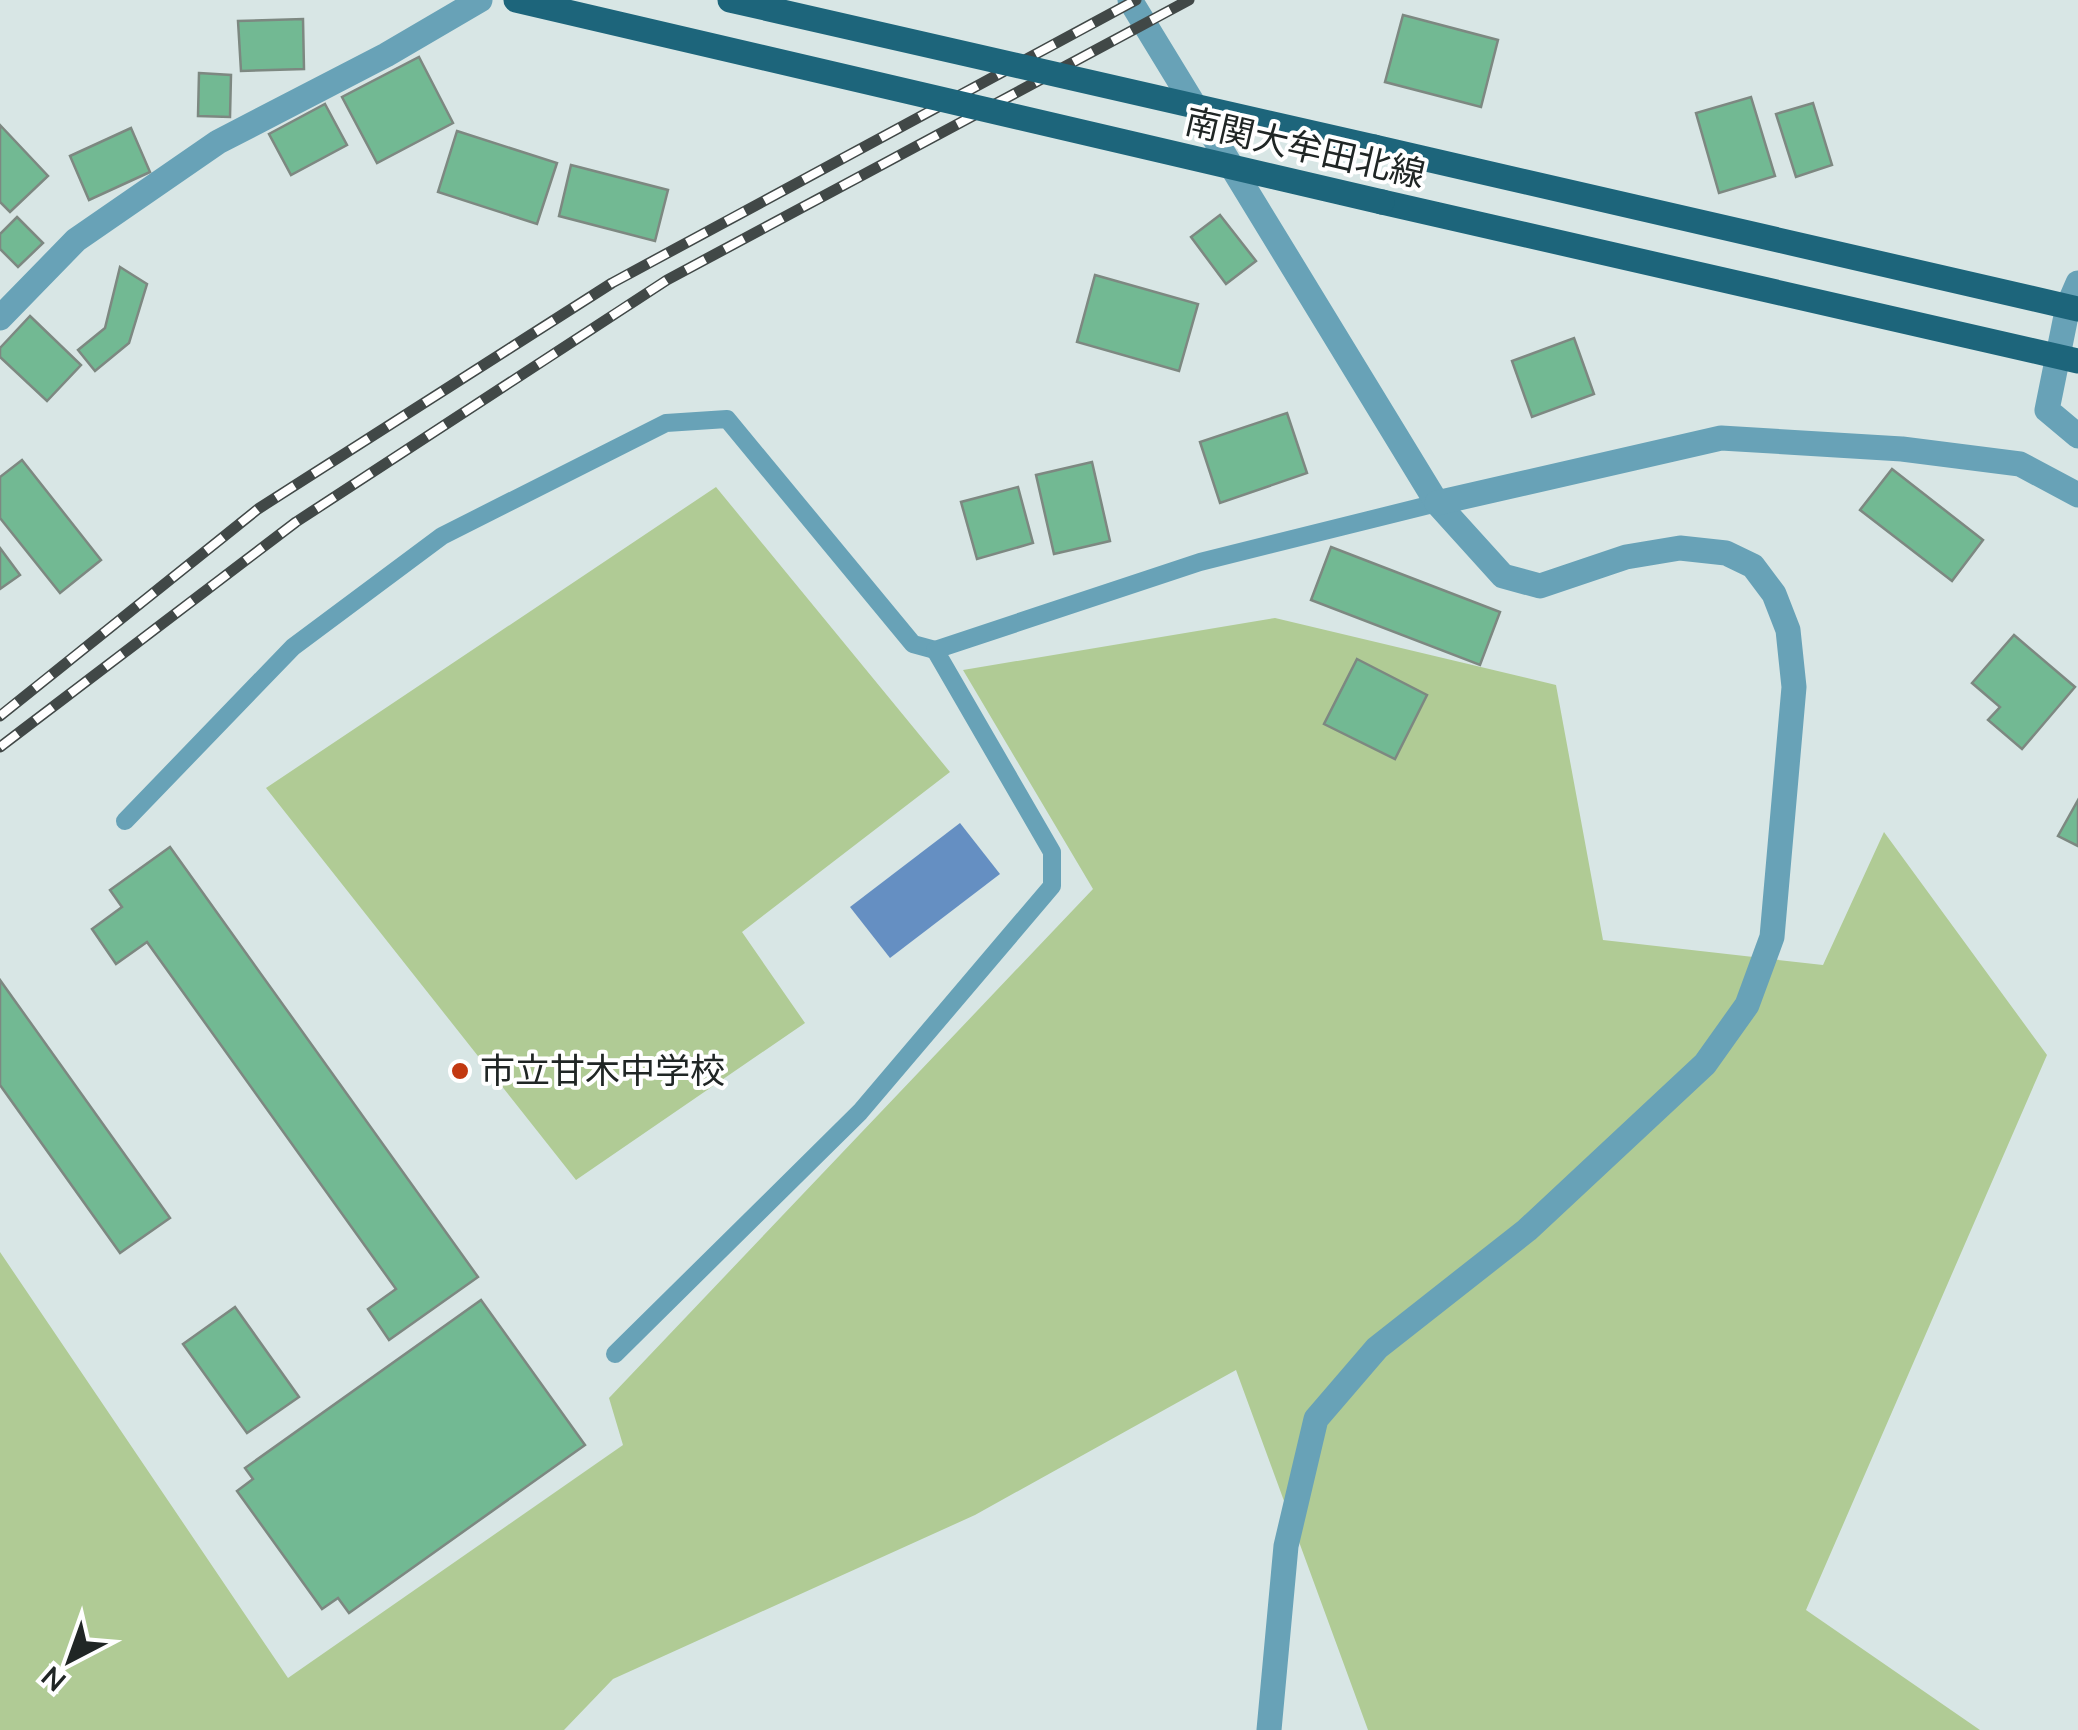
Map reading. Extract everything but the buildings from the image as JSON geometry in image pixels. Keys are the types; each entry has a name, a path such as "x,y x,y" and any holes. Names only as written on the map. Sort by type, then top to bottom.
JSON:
{"main road":[{"name":"南関大牟田北線","path":"516,0 2069,359"},
{"name":"南関大牟田北線","path":"730,0 1374,147 2075,299"}],"street":[{"path":"0,318 76,240 218,142 386,56 480,0"},
{"path":"1130,0 1438,502 1503,576 1540,586 1626,557 1680,548 1726,553 1753,566 1774,594 1788,630 1794,687 1772,937 1747,1005 1704,1064 1527,1230 1377,1348 1316,1418 1286,1546 1268,1730"},
{"path":"2075,299 2069,359 2047,410 2078,436"},
{"path":"1438,502 1720,438 1902,449 2020,464 2078,495"}],"lane":[{"path":"125,821 293,647 442,536 666,423 727,419 913,644 935,650 1200,562 1438,502"},
{"path":"615,1354 860,1112 1052,886 1052,852 935,650"}],"green space":[{"path":"716,487 950,772 742,932 805,1023 576,1180 266,788"},
{"path":"1275,618 1556,685 1603,940 1823,965 1884,832 2047,1055 1806,1610 1980,1730 1368,1730 1236,1370 975,1515 613,1679 564,1730 0,1730 0,1252 288,1678 623,1445 609,1398 1093,889 963,670"}],"water":[{"path":"960,823 1000,874 890,958 850,907"}],"railway":[{"path":"0,716 258,509 612,283 1136,0"},
{"path":"0,747 296,522 667,280 1189,0"}],"place":[{"name":"市立甘木中学校","path":"460,1071"}]}
